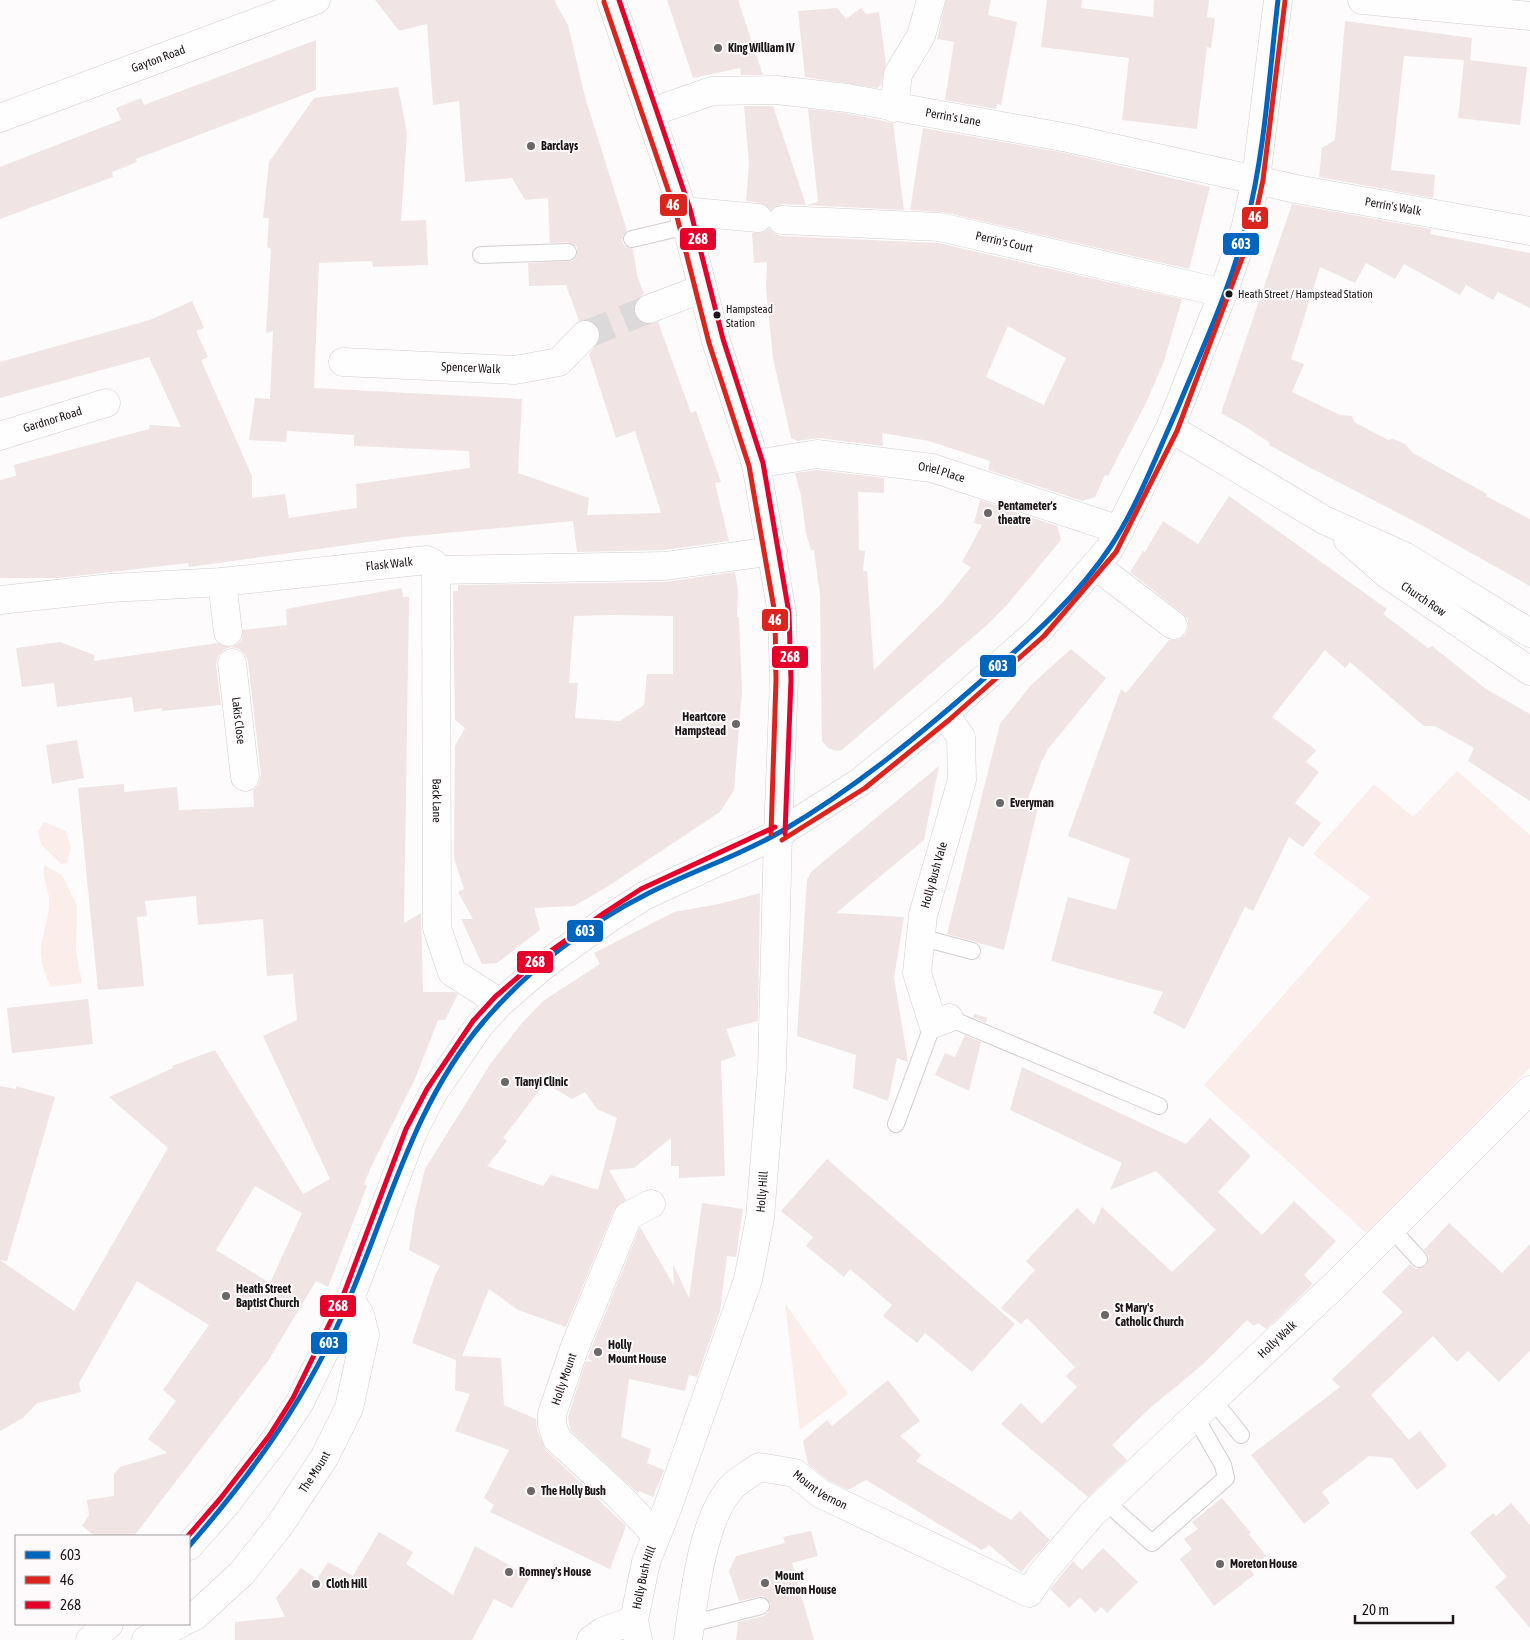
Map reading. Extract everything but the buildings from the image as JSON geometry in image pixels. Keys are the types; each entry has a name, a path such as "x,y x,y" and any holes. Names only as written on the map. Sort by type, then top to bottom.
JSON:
{"street":[{"name":"Gayton Road","path":"0,118 316,0"},
{"name":"Holly Hill","path":"611,0 685,218 701,289 716,341 756,464 773,551 782,613 784,680 772,1069 760,1218 748,1280 656,1535"},
{"path":"894,108 898,74 921,36 931,0"},
{"path":"190,1545 226,1504 280,1433 308,1387 350,1299 413,1132 433,1094 466,1042 500,1003 576,940 644,896 778,834 866,777 944,714 1039,630 1096,566 1120,530 1170,428 1223,293 1245,230 1256,180 1278,0"},
{"path":"1362,0 1530,16"},
{"name":"Perrin's Lane","path":"649,113 712,91 777,90 847,98 1068,138 1256,180"},
{"name":"Perrin's Walk","path":"1256,180 1296,189 1530,231"},
{"name":"Perrin's Court","path":"685,218 770,219 940,227 1223,293"},
{"path":"650,309 701,289"},
{"name":"Spencer Walk","path":"343,362 515,370 559,362 585,335"},
{"name":"Gardnor Road","path":"0,436 106,403"},
{"name":"Church Row","path":"1170,428 1324,520 1404,556 1530,633"},
{"name":"Oriel Place","path":"756,464 816,454 932,468 1120,530"},
{"name":"Church Row","path":"1324,520 1388,575 1530,671"},
{"name":"Flask Walk","path":"0,600 111,588 222,582 427,560 434,564 436,570 665,566 773,551"},
{"path":"1096,566 1173,625"},
{"name":"Back Lane","path":"436,570 437,928 452,972 500,1003"},
{"path":"222,582 228,632"},
{"name":"Lakis Close","path":"232,663 245,777"},
{"name":"Holly Bush Vale","path":"941,1021 917,973 922,915 962,780 961,737 944,714"},
{"name":"Holly Walk","path":"1029,1592 1043,1572 1106,1502 1336,1284 1530,1090"},
{"name":"Holly Mount","path":"651,1204 628,1216 574,1349 552,1414 552,1424 557,1439 618,1495 656,1535"},
{"name":"The Mount","path":"190,1618 242,1573 282,1522 324,1458 344,1417 357,1378 365,1335 360,1315 350,1299"},
{"name":"Mount Vernon","path":"689,1632 705,1542 716,1514 731,1488 759,1467 795,1473 820,1494 1029,1592"},
{"name":"Holly Bush Hill","path":"591,1640 604,1631 636,1630 646,1562 656,1535"},
{"name":"The Mount","path":"183,1640 194,1629 190,1623"},
{"path":"90,1640 108,1625"},
{"name":"The Mount","path":"146,1640 178,1625"}],"lane":[{"path":"632,239 685,218"},
{"path":"481,255 568,252"},
{"path":"920,937 972,951"},
{"path":"896,1124 941,1021 1159,1106"},
{"path":"1391,1228 1419,1259"},
{"path":"1204,1409 1241,1435"},
{"path":"1106,1502 1152,1543 1226,1478 1204,1409"},
{"path":"689,1632 761,1606"}],"shaded area":[{"path":"1457,771 1530,835 1530,1068 1366,1233 1204,1085 1370,897 1313,854 1374,784 1413,817"},
{"path":"44,822 66,831 71,848 67,863 61,864 41,844 38,831"},
{"path":"44,865 62,875 77,906 76,952 82,983 51,987 45,972 41,945 49,905"},
{"path":"785,1303 848,1394 800,1430"}],"tunnel":[{"path":"585,335 649,309"}],"transit line":[{"name":"268","path":"619,0 690,209 723,339 763,463 789,613 791,680 785,834"},
{"name":"603","path":"190,1545 250,1471 304,1390 334,1333 352,1293 399,1172 435,1093 457,1056 501,1002 539,966 602,919 647,894 766,840 810,814 889,758 1005,660 1054,615 1084,582 1111,546 1138,497 1176,412 1232,273 1246,226 1258,170 1278,0"},
{"name":"46","path":"782,840 865,788 949,720 1044,636 1116,552 1177,431 1252,232 1263,180 1285,1"},
{"name":"46","path":"604,2 676,213 709,343 749,466 775,614 776,680 771,834"},
{"name":"268","path":"189,1535 220,1499 269,1436 293,1398 343,1296 406,1129 427,1089 473,1021 495,997 538,960 641,889 775,827"}],"place":[{"name":"King William IV","path":"718,48"},
{"name":"Barclays","path":"531,146"},
{"name":"Heath Street / Hampstead Station","path":"1229,294"},
{"name":"Hampstead Station","path":"717,315"},
{"name":"Pentameter's theatre","path":"988,513"},
{"name":"Heartcore Hampstead","path":"736,724"},
{"name":"Everyman","path":"1000,803"},
{"name":"Tianyi Clinic","path":"505,1082"},
{"name":"Heath Street Baptist Church","path":"226,1296"},
{"name":"St Mary's Catholic Church","path":"1105,1315"},
{"name":"Holly Mount House","path":"598,1352"},
{"name":"The Holly Bush","path":"531,1491"},
{"name":"Moreton House","path":"1220,1564"},
{"name":"Romney's House","path":"509,1572"},
{"name":"Mount Vernon House","path":"765,1583"},
{"name":"Cloth Hill","path":"316,1584"}]}
